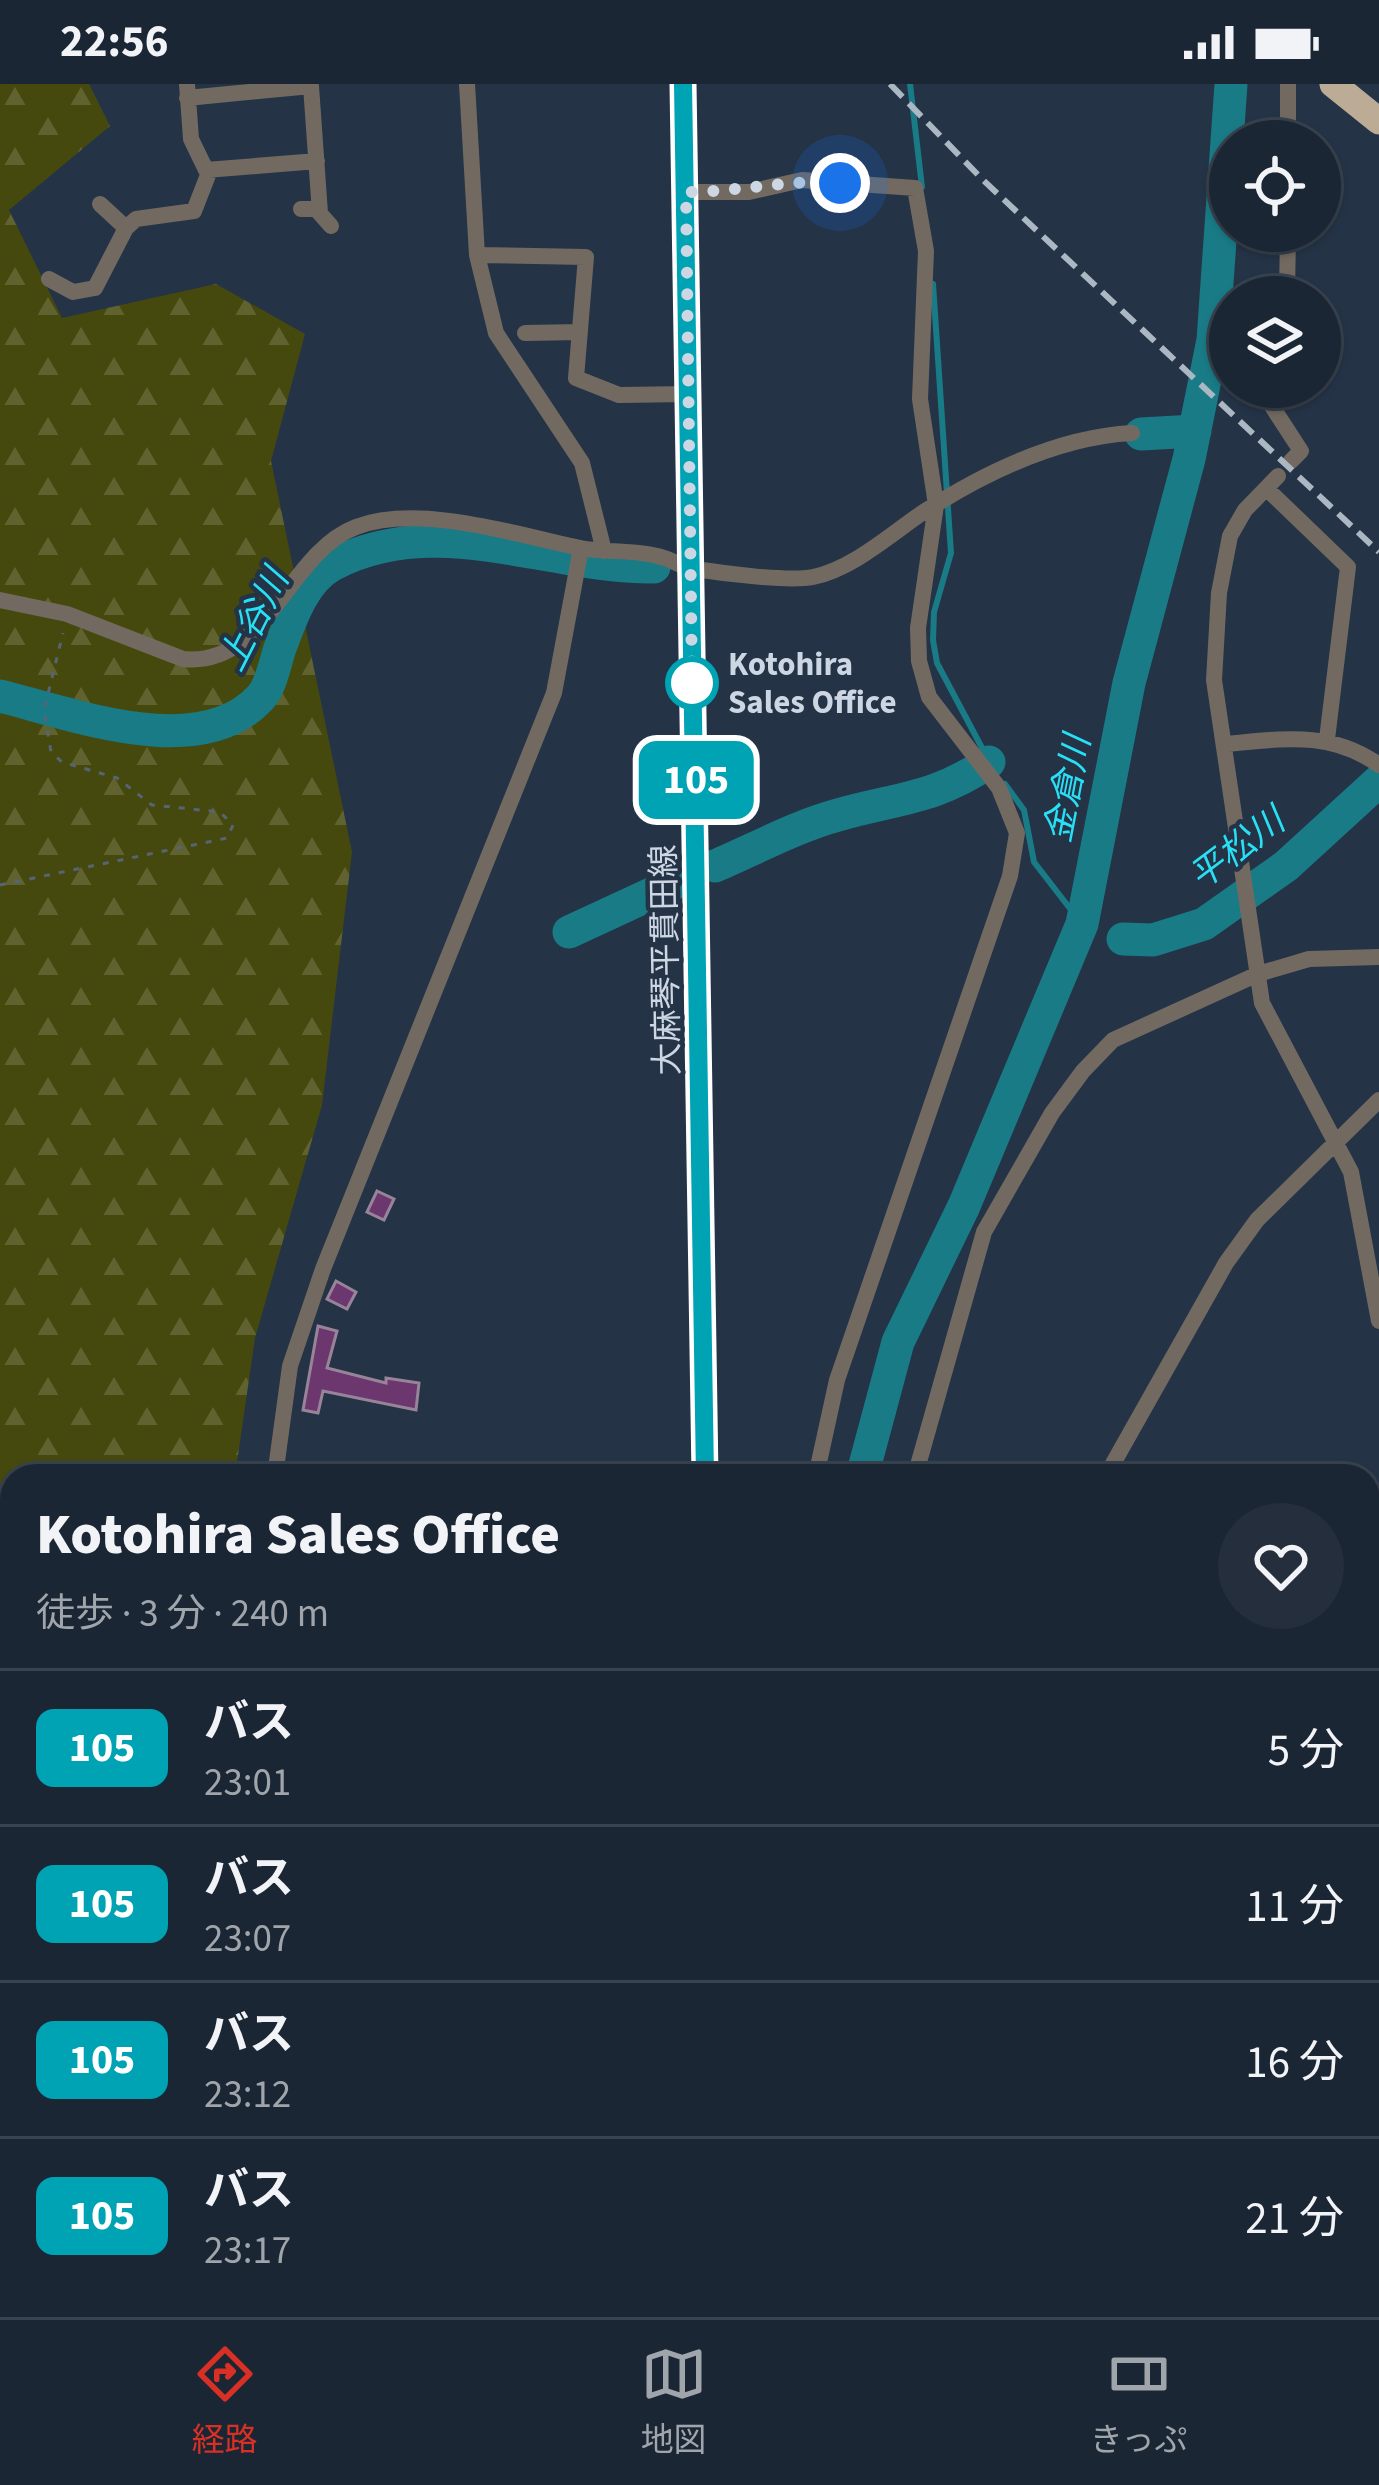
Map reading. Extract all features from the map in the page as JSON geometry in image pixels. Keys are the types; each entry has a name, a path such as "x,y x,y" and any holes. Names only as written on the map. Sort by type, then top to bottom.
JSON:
{"highway":[{"path":"1333,84 1374,114"}],"main road":[{"name":"大麻琴平貫田線","path":"683,84 705,1464"}],"street":[{"path":"466,84 477,255 496,333 582,463 604,550"},
{"path":"1288,84 1288,120"},
{"path":"301,209 326,220 311,86 187,91 191,139 199,160 210,170 317,161"},
{"path":"49,279 73,292 95,288 126,228 136,219 194,211 210,170"},
{"path":"686,192 749,192 802,180 914,188 926,251 920,399 936,505 918,628 920,661 929,697 999,788 1017,833 1010,876 838,1380 820,1464"},
{"path":"100,204 126,228"},
{"path":"477,255 586,257 576,378 619,395 689,394"},
{"path":"525,333 580,332"},
{"path":"1273,408 1301,451 1291,461"},
{"path":"0,600 67,614 183,659 201,661 220,656 251,634 328,546 357,526 450,521 511,529 581,548 660,556 693,569 813,577 855,558 936,505 1059,444 1132,434"},
{"path":"1327,740 1348,567 1273,483 1245,509 1230,536 1219,592 1214,680 1262,1004 1351,1172 1379,1322"},
{"path":"277,1464 290,1366 323,1269 554,693 581,548"},
{"path":"1225,744 1327,740 1347,744 1379,765"},
{"path":"918,1464 984,1232 1052,1114 1114,1040 1258,974 1309,959 1379,957"},
{"path":"1113,1464 1226,1263 1257,1220 1379,1100"}],"path":[{"path":"0,885 227,838 233,825 220,812 152,805 117,778 62,762 51,752 44,710 67,614"}],"green space":[{"path":"0,84 89,84 110,126 9,210 62,318 216,284 305,334 271,461 352,852 322,1105 255,1338 237,1464 0,1464"}],"building":[{"path":"377,1191 394,1199 384,1220 367,1212"},
{"path":"336,1281 356,1292 347,1309 327,1299"},
{"path":"318,1326 337,1331 327,1368 386,1383 386,1378 419,1383 416,1410 323,1391 318,1413 303,1410"}],"waterway":[{"path":"910,84 922,187"},
{"name":"金倉川","path":"865,1464 898,1342 964,1206 1082,924 1129,683 1189,459 1213,340 1231,84"},
{"path":"933,284 951,553 934,612 933,640 937,663 990,763"},
{"name":"上谷川","path":"1141,434 1195,431"},
{"name":"上谷川","path":"0,696 135,728 204,728 235,717 264,693 294,613 313,581 332,565 371,549 451,542 654,567"},
{"path":"715,866 823,820 933,791 989,762"},
{"name":"平松川","path":"1123,939 1153,940 1204,924 1286,866 1379,781"},
{"path":"1005,784 1024,810 1034,862 1082,924"},
{"path":"569,932 677,882"}],"railway":[{"path":"890,84 983,180 1379,552"}],"bus line":[{"name":"105","path":"683,84 705,1464"}],"place":[{"name":"Kotohira Sales Office","path":"692,683"}],"route":[{"path":"692,683 686,192 749,192 802,180 840,183"}]}
